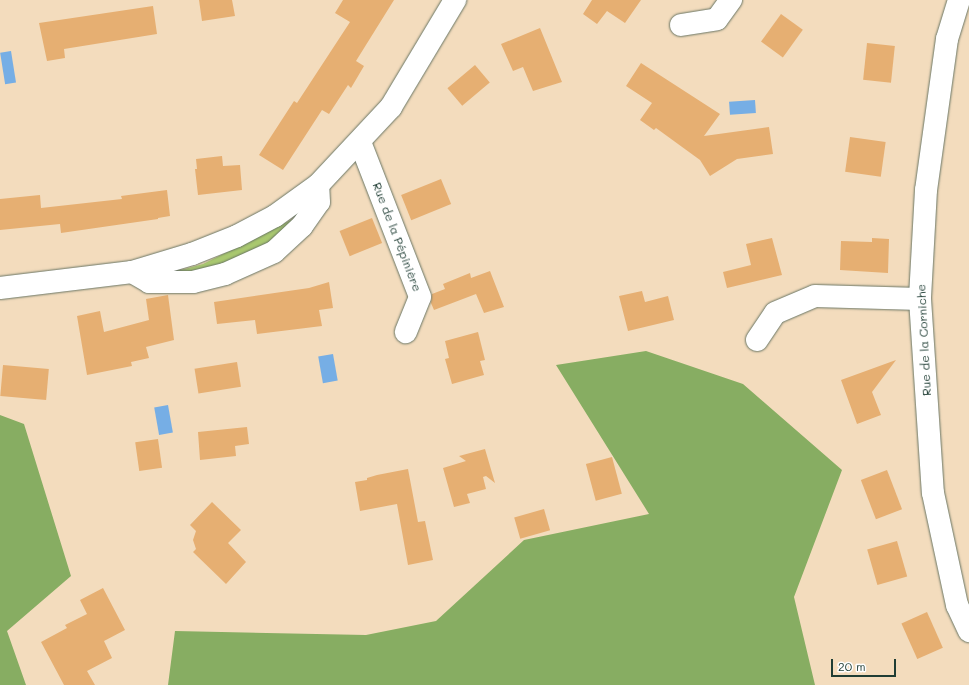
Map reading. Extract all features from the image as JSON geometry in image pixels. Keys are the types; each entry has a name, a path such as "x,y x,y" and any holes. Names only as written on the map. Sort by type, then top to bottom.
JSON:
{"street":[{"path":"0,288 132,272 192,254 237,236 275,216 318,185 360,142 391,107 455,0"},
{"path":"681,25 717,19 730,0"},
{"name":"Rue de la Corniche","path":"954,2 947,39 926,190 920,299 933,493 957,605 969,631"},
{"name":"Rue de la Pépinière","path":"360,142 420,297 406,332"},
{"path":"132,272 149,282 193,282 225,274 274,252 302,226 319,202 318,185"},
{"path":"757,340 775,313 815,296 920,299"}],"green space":[{"path":"299,216 280,236 259,249 209,271 170,273 203,264"},
{"path":"646,351 743,384 842,470 794,597 815,685 168,685 175,631 366,635 436,621 524,540 649,514 556,365"},
{"path":"0,415 24,424 71,576 7,631 26,685 0,685"}],"water":[{"path":"11,51 16,83 5,84 0,53"},
{"path":"755,100 756,113 730,115 729,102"},
{"path":"333,354 338,381 323,383 318,357"},
{"path":"168,405 173,433 159,435 154,407"}],"building":[{"path":"199,0 232,0 235,16 202,21"},
{"path":"343,0 394,0 356,61 364,66 351,88 348,85 329,114 322,110 283,170 259,155 294,101 297,103 350,22 335,13"},
{"path":"592,0 641,0 625,23 607,11 597,24 583,14"},
{"path":"153,6 157,34 64,49 65,58 47,61 39,23"},
{"path":"781,14 803,30 783,57 761,42"},
{"path":"540,28 562,82 533,91 523,67 513,71 501,44"},
{"path":"867,43 895,46 891,83 863,80"},
{"path":"641,63 720,114 704,136 769,127 773,154 737,159 710,176 700,160 656,128 654,130 640,120 652,103 626,86"},
{"path":"475,65 490,83 462,106 447,88"},
{"path":"850,137 886,142 881,177 845,172"},
{"path":"222,156 223,166 240,165 242,190 198,195 195,169 197,169 196,159"},
{"path":"441,179 451,204 411,220 401,195"},
{"path":"167,190 170,216 158,219 61,233 60,224 0,230 0,199 40,195 41,208 122,199 121,196"},
{"path":"372,218 382,243 350,256 340,231"},
{"path":"772,238 782,275 727,288 723,272 751,265 746,244"},
{"path":"872,238 889,239 888,273 840,270 841,241 872,242"},
{"path":"490,271 504,307 484,313 476,294 434,310 431,303 432,294 445,289 443,284 470,273 471,278"},
{"path":"329,282 333,308 319,310 322,326 257,334 255,320 217,324 214,302 309,288"},
{"path":"642,291 645,302 668,296 674,320 628,331 619,296"},
{"path":"168,295 174,340 146,347 149,358 131,362 132,366 87,375 77,316 100,311 104,332 149,320 146,299"},
{"path":"478,332 485,360 480,361 484,375 452,384 445,359 449,358 445,341"},
{"path":"896,360 872,392 881,415 857,424 841,380"},
{"path":"237,362 241,387 198,393 195,369"},
{"path":"3,365 49,369 46,400 0,396"},
{"path":"247,427 249,444 235,446 236,456 200,460 198,432"},
{"path":"158,439 162,468 139,471 135,442"},
{"path":"485,449 495,483 486,476 483,477 486,489 467,494 470,503 454,507 443,468 466,461 459,456"},
{"path":"612,457 622,494 596,501 586,464"},
{"path":"408,469 418,522 425,521 433,560 408,565 397,504 360,511 355,482 367,480 367,478 377,475"},
{"path":"887,470 902,509 876,519 861,480"},
{"path":"212,502 241,530 228,543 246,562 226,584 193,552 196,549 193,540 196,531 190,525"},
{"path":"544,509 550,530 520,539 514,518"},
{"path":"897,541 907,577 877,585 867,550"},
{"path":"103,588 125,630 104,641 112,658 87,671 95,685 64,685 41,642 67,628 65,625 87,614 80,600"},
{"path":"927,612 943,648 917,659 901,623"}]}
